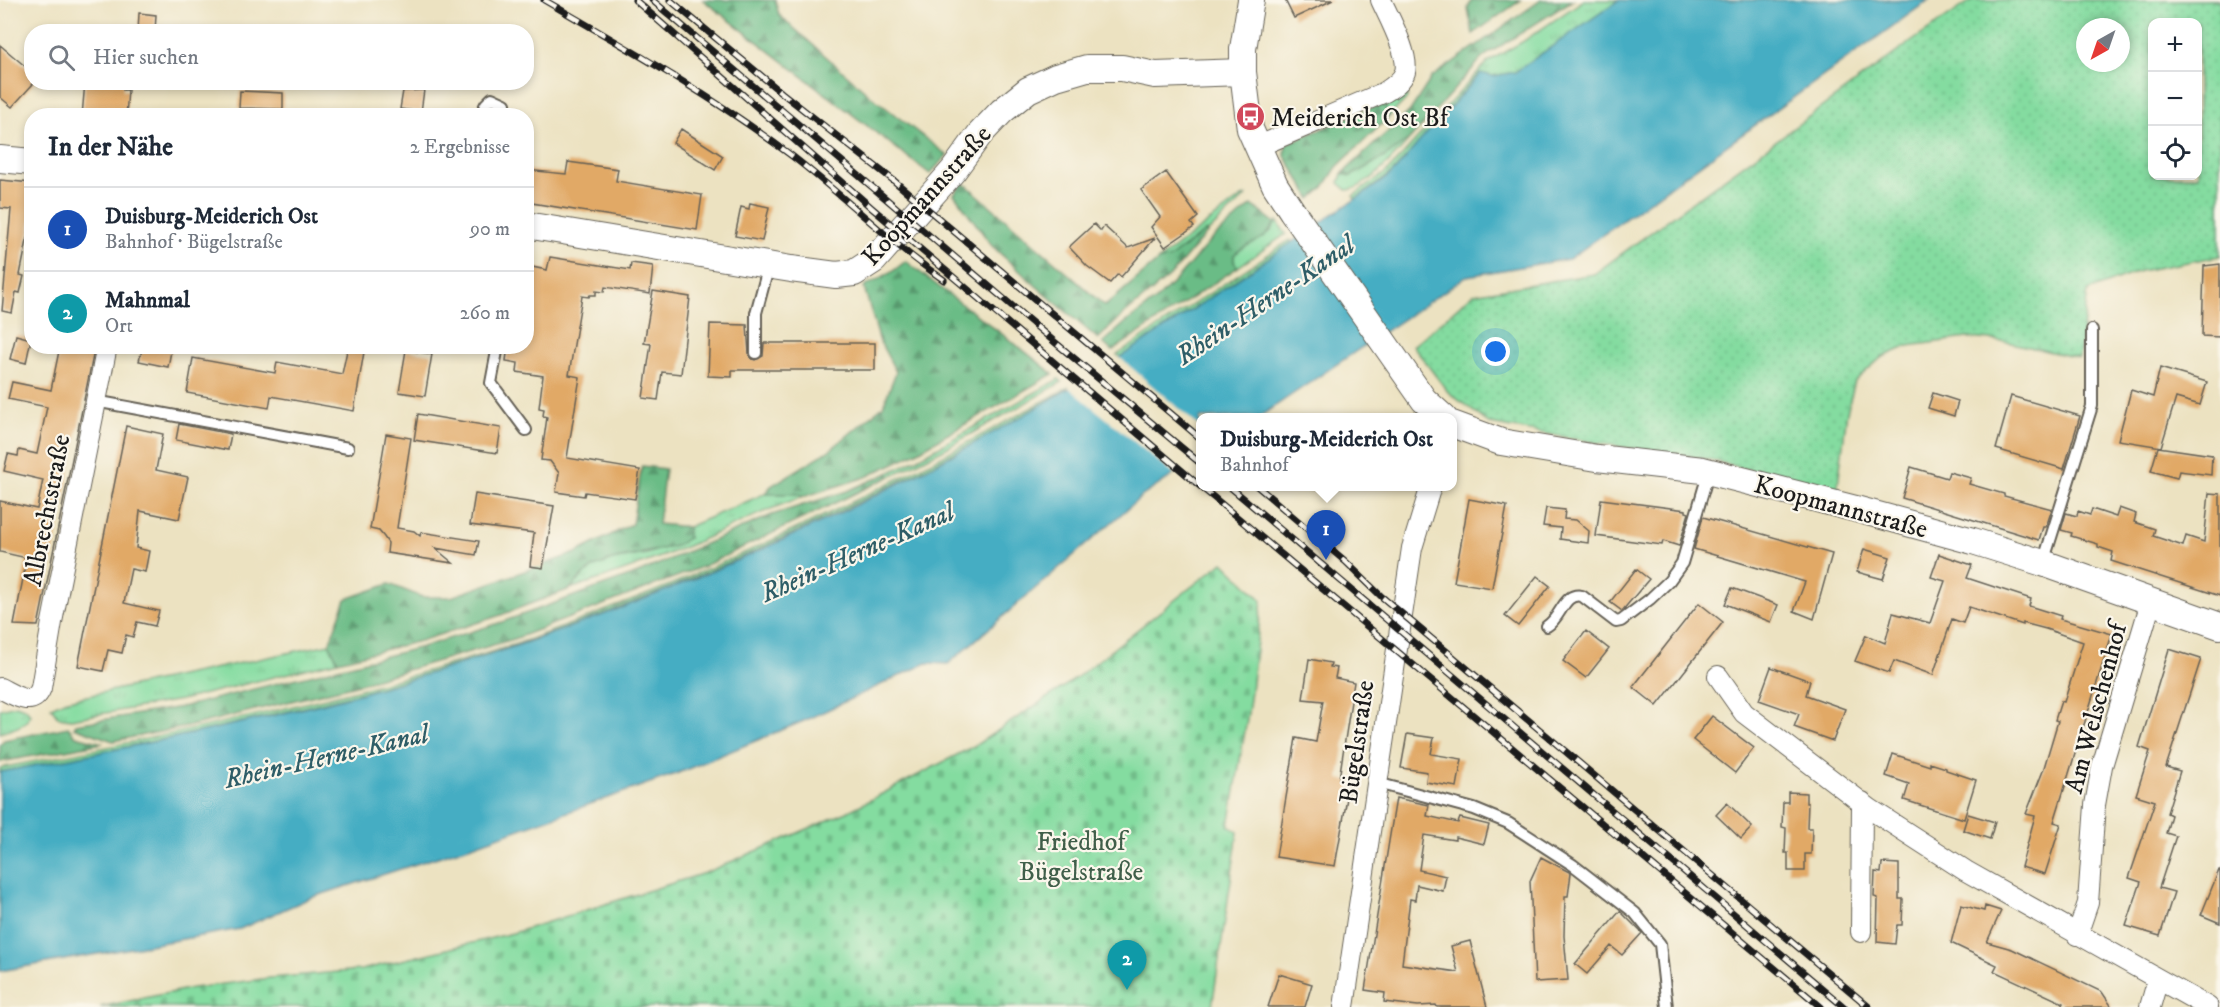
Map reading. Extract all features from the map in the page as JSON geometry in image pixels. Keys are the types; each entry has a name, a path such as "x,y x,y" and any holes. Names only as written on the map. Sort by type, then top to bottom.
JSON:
{"street":[{"path":"1251,0 1243,61 1250,129 1257,147 1275,185 1292,211 1424,400 1439,413"},
{"path":"1257,147 1395,86 1405,70 1404,58 1381,0"},
{"name":"Koopmannstraße","path":"534,226 836,275 854,273 874,260 953,171 981,134 1002,111 1028,90 1056,77 1087,68 1122,68 1155,75 1243,61"},
{"path":"0,159 24,161"},
{"name":"Albrechtstraße","path":"0,688 26,700 38,695 41,688 105,354"},
{"name":"Koopmannstraße","path":"1457,426 1501,442 1597,458 1709,471 1973,541 2043,563 2220,626"},
{"name":"Bügelstraße","path":"1344,1007 1412,548 1429,491"},
{"name":"Am Welschenhof","path":"2077,934 2088,903 2094,815 2103,766 2151,602"},
{"path":"1718,676 1744,713 1862,802 1966,871 2208,1007"},
{"path":"1861,932 1862,802"},
{"path":"2150,1007 2158,979"}],"lane":[{"path":"484,108 492,98 506,104"},
{"path":"756,353 756,313 769,265"},
{"path":"2043,563 2092,406 2092,330"},
{"path":"496,354 491,383 526,430"},
{"path":"95,401 348,448"},
{"path":"1547,626 1555,619 1568,599 1575,595 1582,596 1616,622 1640,608 1660,590 1685,558 1709,471"},
{"path":"1377,783 1474,808 1508,823 1600,885 1635,913 1660,944 1666,1007"}],"green space":[{"path":"703,0 775,0 779,15 872,97 947,155 930,174"},
{"path":"1472,0 1521,0 1473,34 1468,8"},
{"path":"1541,0 1573,0 1483,57 1412,137 1386,156 1351,176 1342,174 1410,111 1432,77"},
{"path":"1584,0 1619,0 1515,72 1492,76 1480,73 1392,173 1355,199 1353,196 1389,170 1487,62 1522,42"},
{"path":"1972,0 2220,0 2220,256 2140,271 2088,291 2079,358 2002,341 1967,338 1908,346 1881,358 1855,381 1847,412 1837,493 1708,459 1490,424 1448,392 1413,346 1473,294 1594,274 1908,44"},
{"path":"1402,91 1406,92 1408,97 1388,118 1389,114 1381,104"},
{"path":"1381,104 1386,107 1388,118 1337,167 1324,187 1311,199 1285,156 1286,144"},
{"path":"1412,137 1374,176 1364,183 1347,190 1339,183 1342,174 1351,176 1386,156"},
{"path":"963,182 1105,306 1159,260 1168,259 1206,231 1207,233 1170,276 1098,339 992,246 954,194"},
{"path":"1246,196 1207,233 1205,232 1168,259 1159,260 1242,197"},
{"path":"1252,205 1275,223 1265,236 1234,255 1234,262 1238,267 1112,351 1103,343 1156,300 1212,239"},
{"path":"1277,221 1286,234 1238,267 1234,262 1234,255 1240,249 1270,232"},
{"path":"1290,240 1292,242 1120,358 1117,355"},
{"path":"906,261 1053,374 913,454 866,477 803,497 798,494 764,494 771,486 830,450 883,406 896,372 880,342 864,287"},
{"path":"1059,379 1062,382 948,447 889,477 888,473"},
{"path":"1069,387 1071,389 994,432 837,512 757,550 594,618 426,674 320,703 161,740 0,772 0,768 194,729 322,699 450,664 533,638 656,591 777,538 894,481"},
{"path":"642,466 665,469 658,524 688,527 688,538 676,546 612,560 594,567 570,589 498,616 420,641 338,661 329,644 346,599 389,584 422,597 451,597 576,553 632,524"},
{"path":"888,473 889,477 702,567 514,639 352,686 186,727 113,741 74,727 76,724 182,707 422,647 502,622 638,573 772,515 847,491"},
{"path":"764,494 798,494 803,497 673,552 570,589 594,567 612,560 647,554 688,538 688,527"},
{"name":"Friedhof Bügelstraße","path":"1223,562 1262,600 1249,707 1229,826 1238,832 1212,1007 100,1007 193,988 361,970 513,933 705,873 847,812 976,745 1071,682"},
{"path":"329,644 338,661 181,700 71,719 58,717 51,707 64,701"},
{"path":"16,705 27,709 30,715 28,719 18,727 0,733 0,709"},
{"path":"68,727 76,736 103,743 0,762 0,745 4,740"}],"water":[{"name":"Rhein-Herne-Kanal","path":"1619,0 1929,0 1569,259 1467,276 1265,413 1196,413 1196,460 1141,497 948,664 927,663 806,720 678,773 472,846 310,898 240,929 0,971 0,772 264,718 351,696 459,664 567,628 672,588 776,543 878,494 978,441 1076,384 1171,324 1384,180 1481,73 1493,76 1515,72"}],"pier":[{"path":"1118,356 1196,424 1196,464 1177,477 1068,387"}],"building":[{"path":"1285,0 1333,0 1294,18"},
{"path":"139,13 156,15 155,24 138,24"},
{"path":"0,45 24,65 24,90 28,90 12,107 0,97"},
{"path":"84,90 128,90 127,108 83,108"},
{"path":"424,90 422,108 400,108 403,91"},
{"path":"240,91 283,93 283,108 239,108"},
{"path":"681,129 723,156 715,170 673,143"},
{"path":"568,162 618,169 616,181 702,195 697,230 534,203 534,171 566,174"},
{"path":"1166,172 1198,217 1191,223 1194,227 1165,247 1151,227 1160,217 1141,190"},
{"path":"0,180 24,182 24,255 20,275 24,276 20,293 16,292 12,313 2,311 11,209 0,208"},
{"path":"750,203 769,207 762,241 735,236 741,207 749,209"},
{"path":"1094,224 1101,231 1104,226 1128,248 1155,238 1121,277 1118,274 1110,283 1087,266 1069,247"},
{"path":"550,257 630,270 631,263 653,266 650,294 605,287 604,292 596,291 596,295 582,296 569,375 580,377 567,458 640,470 635,499 585,492 584,496 556,492 559,473 550,461 541,460 547,417 543,416 544,409 539,408 543,376 517,372 518,363 506,361 507,354 534,354 534,267 547,270"},
{"path":"2220,264 2220,337 2202,336 2204,266"},
{"path":"653,291 690,297 681,374 662,372 658,400 643,398 651,344 644,343"},
{"path":"710,324 747,325 749,354 755,360 763,356 764,343 875,343 875,370 732,370 732,377 708,376"},
{"path":"16,335 24,337 24,354 28,354 26,363 10,359"},
{"path":"58,354 93,354 38,626 14,625 27,558 0,552 0,501 37,509 43,480 4,471 8,454 18,456 19,450 37,454 47,407 8,399 12,382 51,390"},
{"path":"141,354 170,354 168,367 139,361"},
{"path":"346,354 364,354 354,411 271,396 269,408 187,393 193,358 275,373 277,362 342,374"},
{"path":"405,354 432,354 425,396 399,392"},
{"path":"2160,368 2207,382 2200,405 2176,398 2161,447 2118,440 2131,390 2153,397"},
{"path":"1933,393 1958,401 1954,416 1928,408"},
{"path":"2011,396 2080,416 2064,469 1996,449"},
{"path":"418,414 501,428 497,453 414,440"},
{"path":"179,424 231,434 228,450 176,440"},
{"path":"126,426 163,434 156,470 188,477 179,519 140,511 136,548 149,551 145,572 131,569 124,603 159,611 155,626 137,622 133,637 126,635 122,653 108,650 103,671 78,666"},
{"path":"386,434 411,438 397,528 414,531 420,536 421,532 479,541 476,555 435,548 453,563 387,553 388,543 384,537 379,531 370,529"},
{"path":"2158,447 2212,455 2211,475 2179,471 2177,478 2151,471"},
{"path":"1911,467 1947,478 1949,472 1971,478 1969,484 2052,509 2046,527 2043,527 2039,540 1902,498"},
{"path":"2209,493 2220,494 2220,596 2111,561 2113,552 2061,530 2066,513 2077,516 2078,511 2090,515 2092,509 2116,517 2119,508 2136,514 2134,522 2155,529 2153,536 2183,546 2186,536 2204,542"},
{"path":"475,494 554,506 543,568 530,566 534,533 470,525"},
{"path":"1469,499 1507,506 1492,588 1454,582"},
{"path":"1601,499 1686,510 1689,513 1679,546 1663,541 1662,545 1596,536"},
{"path":"1546,508 1565,510 1564,519 1576,520 1589,531 1588,543 1560,539 1561,528 1543,526"},
{"path":"1703,517 1832,554 1814,619 1794,611 1805,582 1694,549"},
{"path":"1864,549 1890,557 1883,579 1857,572"},
{"path":"1939,554 1972,565 1967,578 2031,599 2029,606 2061,616 2060,619 2112,634 2054,822 2061,824 2045,874 2021,867 2035,816 2026,814 2043,771 2058,721 2055,720 2061,701 2064,702 2083,642 1969,607 1963,623 1952,619 1933,675 1894,661 1889,673 1855,661 1866,635 1885,643 1893,613 1930,623 1945,581 1931,577"},
{"path":"1636,569 1649,579 1622,611 1610,602"},
{"path":"1537,576 1550,586 1518,626 1505,616"},
{"path":"1732,588 1778,605 1771,622 1725,604"},
{"path":"1699,603 1723,622 1657,706 1633,687"},
{"path":"1586,631 1609,649 1586,678 1563,661"},
{"path":"2169,649 2201,659 2166,767 2180,771 2167,813 2171,815 2166,833 2176,836 2159,888 2174,892 2160,936 2126,926 2141,882 2129,878 2155,801 2136,795 2150,751 2139,747"},
{"path":"1309,659 1331,663 1330,667 1337,668 1335,678 1354,682 1339,779 1350,781 1335,866 1276,857 1296,738 1316,742 1323,701 1303,699"},
{"path":"1771,667 1810,681 1806,695 1845,709 1833,741 1794,727 1799,714 1759,700"},
{"path":"1712,716 1754,748 1735,773 1693,740"},
{"path":"1407,734 1434,738 1431,754 1462,759 1457,787 1426,782 1427,772 1401,768"},
{"path":"1893,754 1930,766 1930,763 1946,768 1946,770 1976,780 1964,819 1904,800 1909,784 1886,776"},
{"path":"1788,792 1806,793 1807,828 1812,828 1811,854 1805,854 1805,871 1788,871 1788,853 1785,853 1786,828 1782,827 1783,802 1788,802"},
{"path":"1396,798 1429,805 1427,816 1458,823 1460,818 1489,825 1484,844 1455,837 1455,840 1424,835 1419,870 1446,876 1443,891 1417,885 1415,900 1410,899 1402,964 1458,972 1451,946 1470,941 1487,1007 1437,1007 1436,1005 1418,1006 1384,1002 1385,993 1365,990"},
{"path":"1727,803 1752,827 1741,839 1716,815"},
{"path":"1968,814 1995,822 1990,839 1963,830"},
{"path":"1541,857 1571,873 1568,896 1565,896 1564,936 1568,980 1535,982 1530,881"},
{"path":"1882,863 1899,864 1899,899 1903,899 1902,925 1897,925 1895,944 1877,942 1878,898 1874,897 1875,872 1881,873"},
{"path":"2220,870 2220,923 2201,915"},
{"path":"1961,905 1984,911 1985,906 2001,911 1987,942 2012,949 2102,992 2112,1007 2061,1007 2063,1003 1994,971 1997,965 1951,943"},
{"path":"1620,911 1642,933 1622,955 1611,946 1587,974 1575,964"},
{"path":"1279,974 1312,984 1305,1007 1268,1007"}],"railway":[{"path":"544,0 671,74 762,134 811,171 905,251 944,280"},
{"path":"635,0 873,209 1196,483"},
{"path":"652,0 1196,460"},
{"path":"670,0 782,93 893,180 1196,435"},
{"path":"1206,491 1821,1007"},
{"path":"1235,491 1844,1007"},
{"path":"1263,491 1345,561 1382,597 1869,1007"}],"place":[{"name":"Meiderich Ost Bf","path":"1250,117"},
{"name":"Duisburg-Meiderich Ost","path":"1326,560"},
{"name":"Mahnmal","path":"1127,990"}]}
